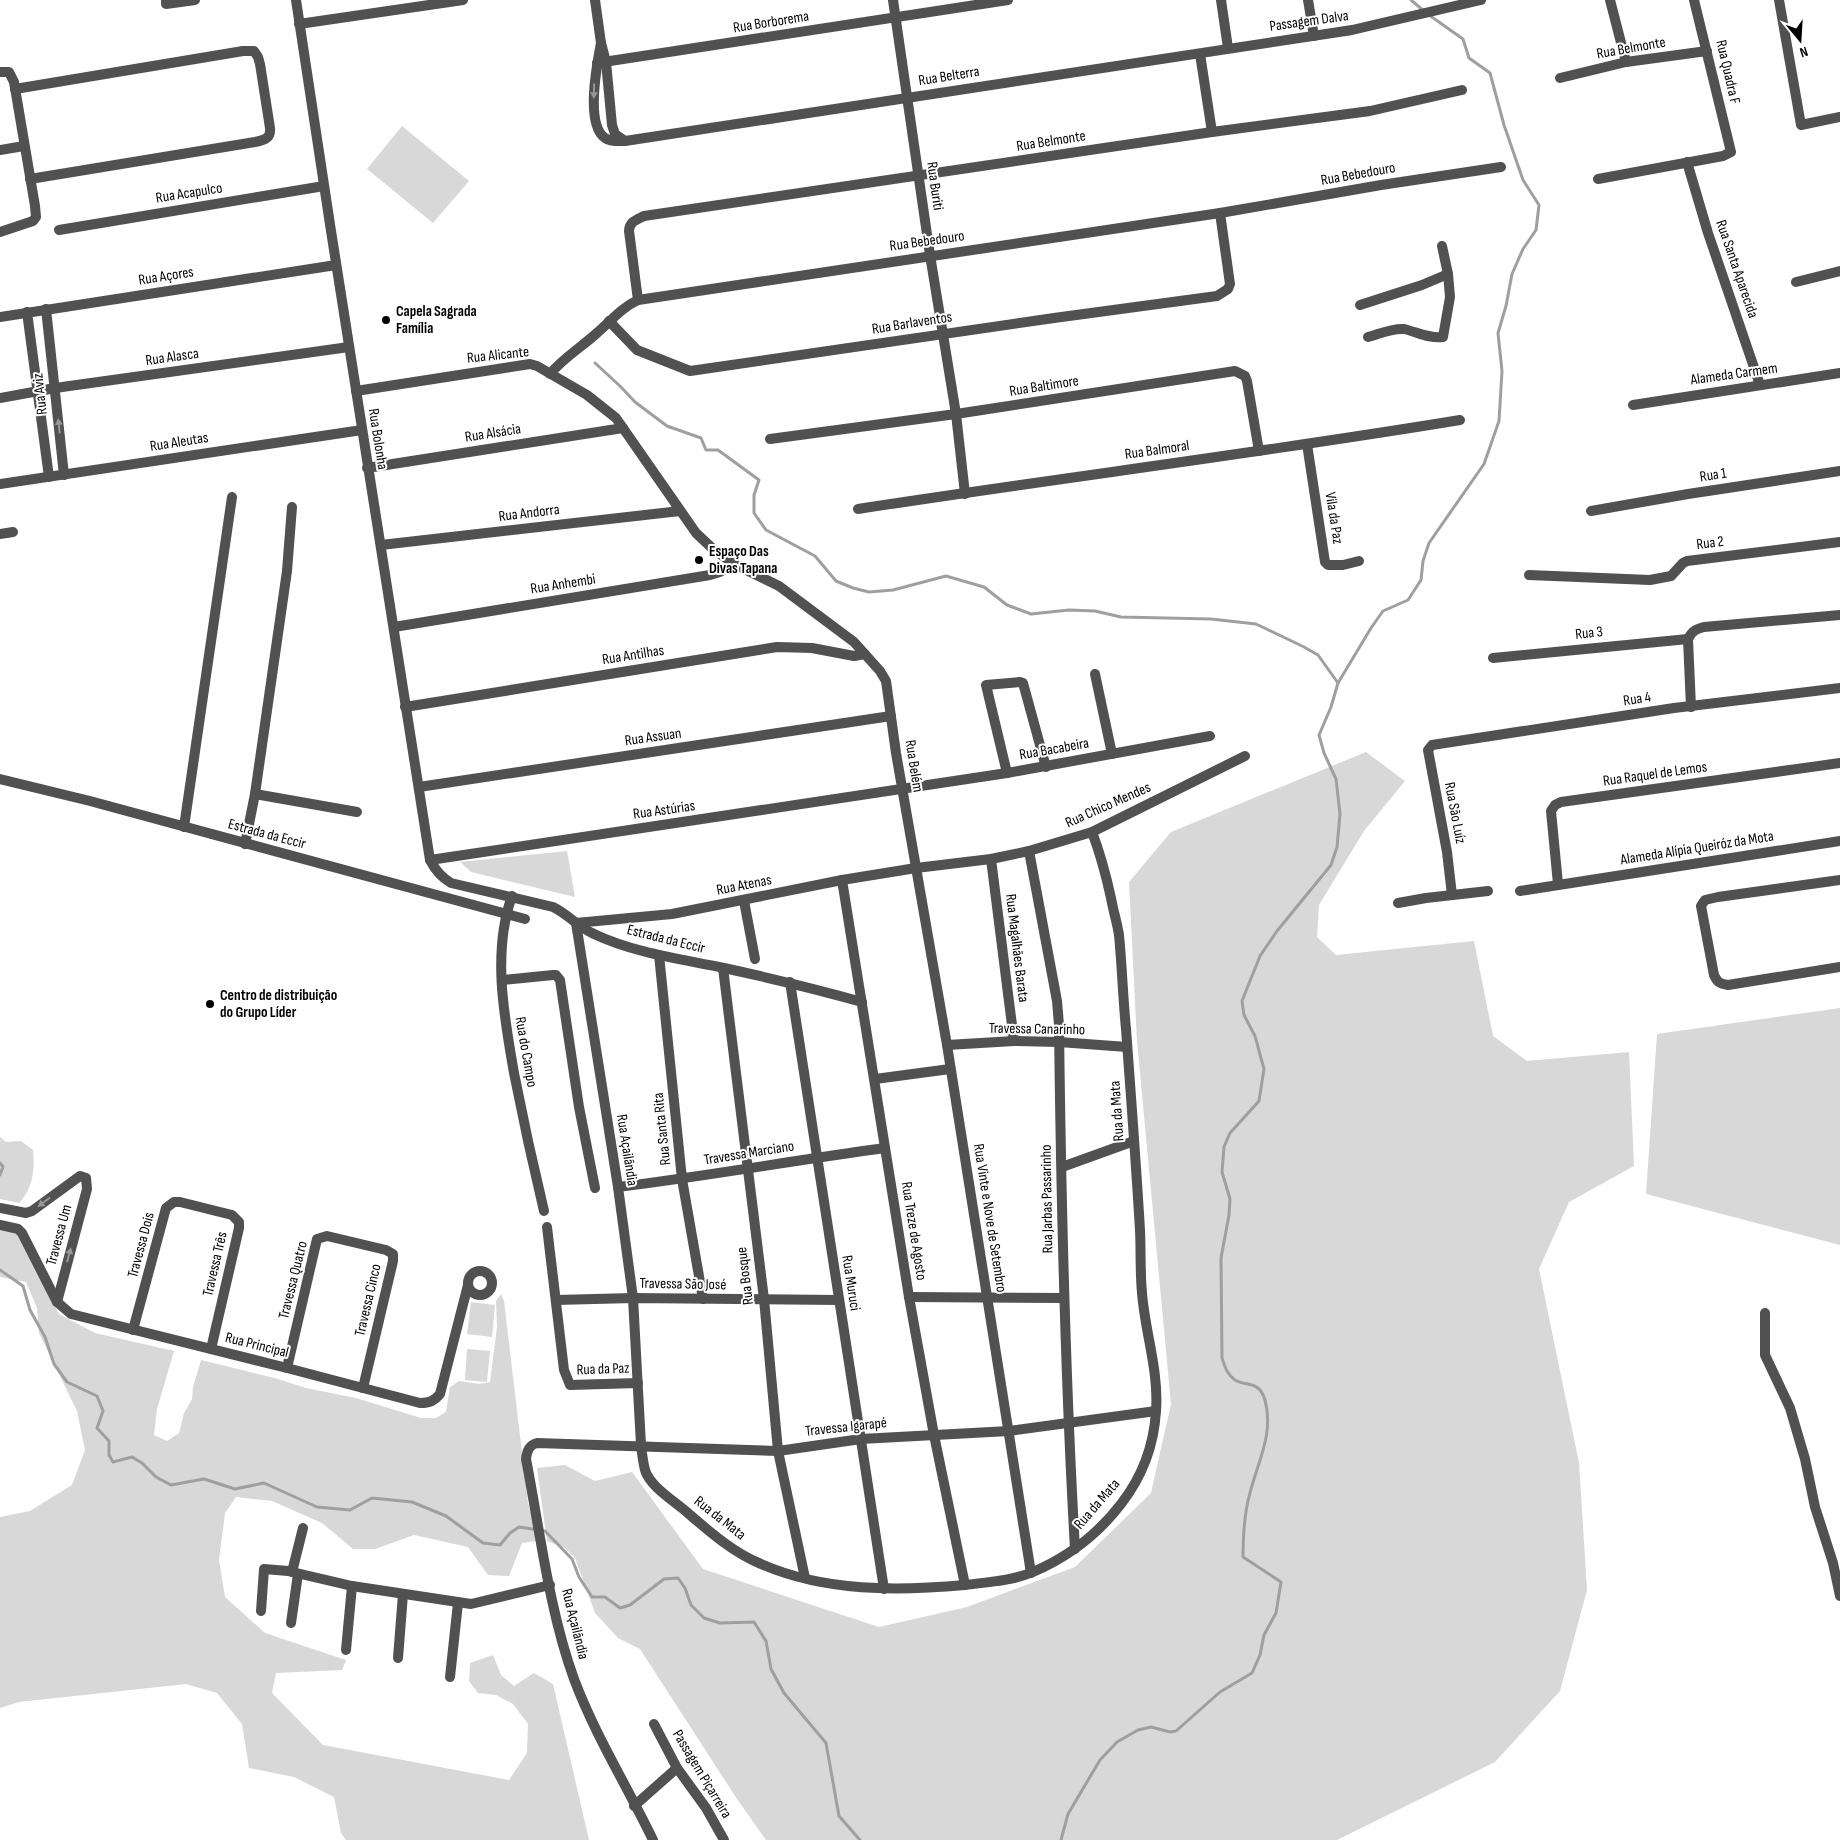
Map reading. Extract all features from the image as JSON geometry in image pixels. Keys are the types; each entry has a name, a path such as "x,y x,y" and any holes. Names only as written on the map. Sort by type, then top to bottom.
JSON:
{"street":[{"path":"166,0 166,4 195,0"},
{"name":"Rua Bolonha","path":"296,0 367,468 381,545 430,860 443,878"},
{"path":"299,24 463,0"},
{"path":"595,0 601,43 601,62 612,124 615,134 625,141"},
{"name":"Rua Buriti","path":"893,0 930,255 956,414 965,494"},
{"name":"Rua Borborema","path":"601,62 1008,0"},
{"path":"1222,0 1228,48"},
{"path":"1308,0 1314,36"},
{"name":"Passagem Dalva","path":"1200,54 1378,25 1481,0"},
{"path":"1610,0 1626,62"},
{"name":"Rua Quadra F","path":"1688,162 1723,156 1731,152 1694,0"},
{"path":"1779,0 1801,124 1840,116"},
{"path":"15,89 243,51 254,51 260,64 271,133 267,139 30,179"},
{"name":"Rua Belmonte","path":"1560,78 1626,62 1707,51"},
{"path":"1200,54 1212,132"},
{"name":"Rua Belterra","path":"625,141 1200,54"},
{"path":"601,62 593,94 598,130 606,139 625,141"},
{"path":"0,72 9,72 15,89 35,206 35,219 29,223 0,232"},
{"name":"Rua Belmonte","path":"638,300 629,226 644,216 1212,132 1370,111 1462,90"},
{"path":"0,150 24,146"},
{"path":"1598,178 1688,162"},
{"name":"Rua Santa Aparecida","path":"1688,162 1708,233 1760,385"},
{"name":"Rua Bebedouro","path":"638,300 1220,213 1381,185 1501,167"},
{"name":"Rua Acapulco","path":"59,230 96,222 324,186"},
{"name":"Rua Barlaventos","path":"609,321 637,350 690,372 1217,296 1228,289 1230,284 1220,213"},
{"path":"1368,337 1403,329 1418,334 1444,337 1450,297 1448,274 1442,246"},
{"name":"Rua Açores","path":"0,317 336,265"},
{"path":"1796,282 1840,271"},
{"path":"1360,305 1448,274"},
{"path":"550,374 561,360 577,350 621,309 638,300"},
{"name":"Rua Aviz","path":"46,309 64,475"},
{"name":"Rua Aviz","path":"27,312 49,477"},
{"name":"Rua Alasca","path":"0,398 55,388 349,347"},
{"name":"Rua Alicante","path":"356,391 530,364 537,366 587,395 616,418 624,428"},
{"name":"Rua Baltimore","path":"770,439 956,414 1235,372 1245,376 1247,380 1259,451"},
{"name":"Alameda Carmem","path":"1633,405 1840,373"},
{"name":"Rua Balmoral","path":"858,509 1460,420"},
{"path":"624,428 696,533 713,549 734,564 779,586 854,642 869,658"},
{"name":"Rua Alsácia","path":"367,468 624,428"},
{"name":"Rua Aleutas","path":"0,484 362,430"},
{"name":"Vila da Paz","path":"1307,444 1326,562 1328,565 1343,565 1359,561"},
{"name":"Rua 1","path":"1591,511 1671,496 1840,471"},
{"path":"184,827 232,497"},
{"path":"245,844 255,794 287,571 292,507"},
{"name":"Rua Andorra","path":"381,545 680,511"},
{"path":"0,534 13,532"},
{"name":"Rua 2","path":"1529,575 1614,580 1657,579 1670,576 1682,563 1687,561 1840,542"},
{"name":"Rua Anhembi","path":"394,627 710,575 734,564"},
{"path":"1691,706 1688,639 1696,629 1840,615"},
{"name":"Rua 3","path":"1493,658 1688,639"},
{"name":"Rua Antilhas","path":"405,707 777,647 812,648 869,658"},
{"name":"Rua Belém","path":"869,658 880,670 886,681 916,868"},
{"path":"1095,674 1112,754"},
{"path":"1007,773 986,685 1022,682 1027,694 1046,767"},
{"name":"Rua 4","path":"1438,744 1691,706 1840,688"},
{"name":"Rua Assuan","path":"418,787 892,716"},
{"name":"Rua Bacabeira","path":"902,790 1046,767 1210,736"},
{"name":"Rua São Luíz","path":"1438,744 1432,745 1428,750 1447,852 1452,895"},
{"name":"Rua Chico Mendes","path":"916,868 991,859 1029,851 1092,832 1245,756"},
{"name":"Rua Raquel de Lemos","path":"1558,884 1551,811 1555,805 1561,802 1840,763"},
{"name":"Estrada da Eccir","path":"0,779 525,919"},
{"name":"Rua Astúrias","path":"430,860 902,790"},
{"path":"255,794 357,812"},
{"name":"Rua da Mata","path":"638,1383 644,1467 652,1482 713,1535 759,1564 805,1578 840,1586 918,1589 1005,1581 1031,1573 1075,1549 1104,1524 1123,1502 1140,1474 1149,1454 1156,1411 1156,1384 1142,1292 1134,1141 1118,932 1104,870 1092,832"},
{"name":"Alameda Alípia Queiróz da Mota","path":"1520,891 1840,841"},
{"name":"Rua Jarbas Passarinho","path":"1029,851 1057,1001 1060,1042 1064,1298 1068,1424 1075,1549"},
{"name":"Rua Magalhães Barata","path":"991,859 1014,1042"},
{"name":"Rua Atenas","path":"576,923 672,914 842,880 916,868"},
{"name":"Rua Vinte e Nove de Setembro","path":"916,868 947,1045 1031,1573"},
{"name":"Estrada da Eccir","path":"443,878 451,883 553,907 565,913 594,935 659,955 790,982 862,1002"},
{"name":"Rua Treze de Agosto","path":"842,880 909,1297 934,1435 965,1584"},
{"path":"1840,880 1718,897 1705,900 1701,906 1714,974 1716,980 1722,984 1728,986 1840,967"},
{"path":"1398,903 1488,891"},
{"name":"Rua do Campo","path":"512,896 506,914 503,934 502,996 523,1121 544,1211"},
{"path":"744,901 755,959"},
{"name":"Rua Açailândia","path":"576,923 618,1187 633,1298 638,1383"},
{"name":"Rua Santa Rita","path":"659,955 682,1179 703,1300"},
{"name":"Rua Bosque","path":"723,968 764,1299 778,1451 805,1578"},
{"path":"502,980 553,975 556,975 560,980 579,1107 595,1188"},
{"name":"Rua Muruci","path":"790,982 884,1588"},
{"name":"Travessa Canarinho","path":"947,1045 1060,1042 1127,1047"},
{"path":"875,1079 950,1069"},
{"path":"1062,1167 1134,1141"},
{"name":"Travessa Marciano","path":"618,1187 885,1148"},
{"name":"Travessa Um","path":"0,1208 26,1213 32,1211 80,1176 86,1178 87,1189 56,1302"},
{"name":"Travessa Dois","path":"133,1330 166,1208 174,1202 206,1208"},
{"name":"Travessa Três","path":"206,1208 232,1215 239,1222 211,1349"},
{"name":"Rua Principal","path":"0,1225 18,1229 22,1233 56,1302 64,1310 81,1318 287,1368 420,1403 435,1401 440,1394 468,1285"},
{"path":"547,1227 556,1300"},
{"name":"Travessa Quatro","path":"287,1368 317,1239 327,1236 357,1243"},
{"name":"Travessa Cinco","path":"357,1243 386,1250 392,1254 393,1262 363,1388"},
{"path":"909,1297 1064,1298"},
{"name":"Travessa São José","path":"556,1300 633,1298 839,1300"},
{"name":"Rua da Paz","path":"556,1300 564,1370 570,1385 638,1383"},
{"path":"1765,1313 1765,1355 1790,1408 1805,1459 1815,1507 1833,1563 1840,1596"},
{"name":"Travessa Igarapé","path":"537,1443 778,1451 861,1439 1009,1430 1068,1424 1156,1411"},
{"name":"Rua Açailândia","path":"537,1443 529,1447 526,1459 558,1623 574,1677 588,1712 634,1806 653,1840"},
{"path":"291,1623 295,1573 303,1528"},
{"path":"260,1611 264,1569 295,1573 352,1586 471,1604 550,1585"},
{"path":"346,1650 352,1586"},
{"path":"398,1658 404,1594"},
{"path":"450,1677 458,1603"},
{"name":"Passagem Piçarreira","path":"654,1724 677,1768 706,1808 724,1840"},
{"path":"634,1806 677,1768"}],"shaded area":[{"path":"402,126 469,181 433,223 367,169"},
{"path":"1366,752 1405,781 1364,831 1319,905 1317,937 1336,955 1474,941 1493,1036 1527,1061 1629,1052 1634,1166 1569,1202 1539,1269 1579,1463 1587,1590 1560,1691 1495,1762 1337,1840 766,1840 737,1799 640,1649 618,1638 595,1613 575,1558 565,1548 547,1541 537,1468 565,1465 595,1481 632,1472 703,1569 879,1627 967,1607 1075,1567 1151,1493 1171,1404 1137,1041 1129,882 1171,832"},
{"path":"567,851 575,897 471,872 460,862"},
{"path":"1840,1008 1840,1245 1646,1194 1657,1034"},
{"path":"0,1137 6,1142 21,1141 33,1150 32,1178 24,1197 19,1203 0,1199"},
{"path":"0,1229 18,1235 59,1314 95,1333 174,1351 157,1409 154,1435 167,1441 179,1433 184,1413 192,1399 193,1387 201,1360 306,1388 356,1398 421,1418 436,1418 446,1412 450,1387 459,1381 479,1384 490,1382 497,1327 496,1301 501,1294 504,1301 528,1503 536,1541 522,1543 509,1576 488,1575 468,1547 414,1535 375,1549 353,1549 322,1523 272,1501 236,1497 225,1513 219,1560 225,1597 265,1633 346,1660 342,1670 276,1673 272,1693 323,1745 509,1780 527,1753 528,1724 513,1704 496,1695 478,1693 469,1681 470,1663 493,1655 501,1675 514,1686 534,1673 553,1684 589,1840 346,1840 341,1833 334,1797 294,1777 249,1768 242,1724 217,1693 186,1684 19,1702 0,1708 0,1517 30,1511 72,1485 85,1450 77,1411 39,1333 37,1308 26,1282 0,1277"},
{"path":"471,1302 495,1305 492,1337 467,1334"},
{"path":"467,1349 490,1351 487,1382 465,1380"}],"waterway":[{"path":"1411,0 1424,11"},
{"path":"1061,1840 1068,1814 1100,1760 1117,1742 1138,1730 1151,1727 1170,1732 1176,1731 1220,1692 1252,1673 1260,1655 1264,1635 1276,1613 1281,1582 1243,1557 1246,1509 1264,1447 1268,1424 1265,1400 1259,1389 1232,1378 1222,1358 1221,1258 1230,1199 1222,1172 1224,1147 1230,1133 1259,1101 1264,1069 1255,1036 1244,1015 1242,1001 1260,956 1277,931 1331,865 1337,847 1340,814 1336,779 1324,753 1319,735 1331,707 1338,683 1383,611 1408,600 1421,580 1423,561 1429,543 1484,464 1499,421 1502,371 1498,333 1506,306 1512,274 1523,249 1536,230 1539,205 1523,180 1504,125 1490,73 1469,58 1463,39 1429,15"},
{"path":"595,363 635,402 667,426 701,438 706,450 718,450 759,480 754,495 754,513 766,530 815,556 836,581 869,592 893,590 946,576 984,587 1007,605 1031,614 1069,610 1095,611 1121,617 1211,619 1256,624 1318,655 1338,683"},
{"path":"0,1163 3,1167 0,1175"},
{"path":"0,1270 23,1286 30,1310 45,1337 54,1364 67,1382 97,1396 103,1411 97,1428 109,1441 109,1455 113,1462 132,1457 142,1463 156,1477 171,1485 204,1479 235,1489 264,1483 317,1507 350,1510 372,1498 412,1502 446,1516 483,1543 500,1545 510,1533 519,1527 545,1531 572,1559 579,1577 592,1597 605,1597 620,1608 630,1605 664,1579 678,1578 685,1588 691,1605 704,1618 720,1623 754,1622 766,1641 771,1669 784,1693 826,1743 839,1816 860,1840"}],"place":[{"name":"Capela Sagrada Família","path":"386,320"},
{"name":"Espaço Das Divas Tapana","path":"699,560"},
{"name":"Centro de distribuição do Grupo Líder","path":"210,1004"}]}
